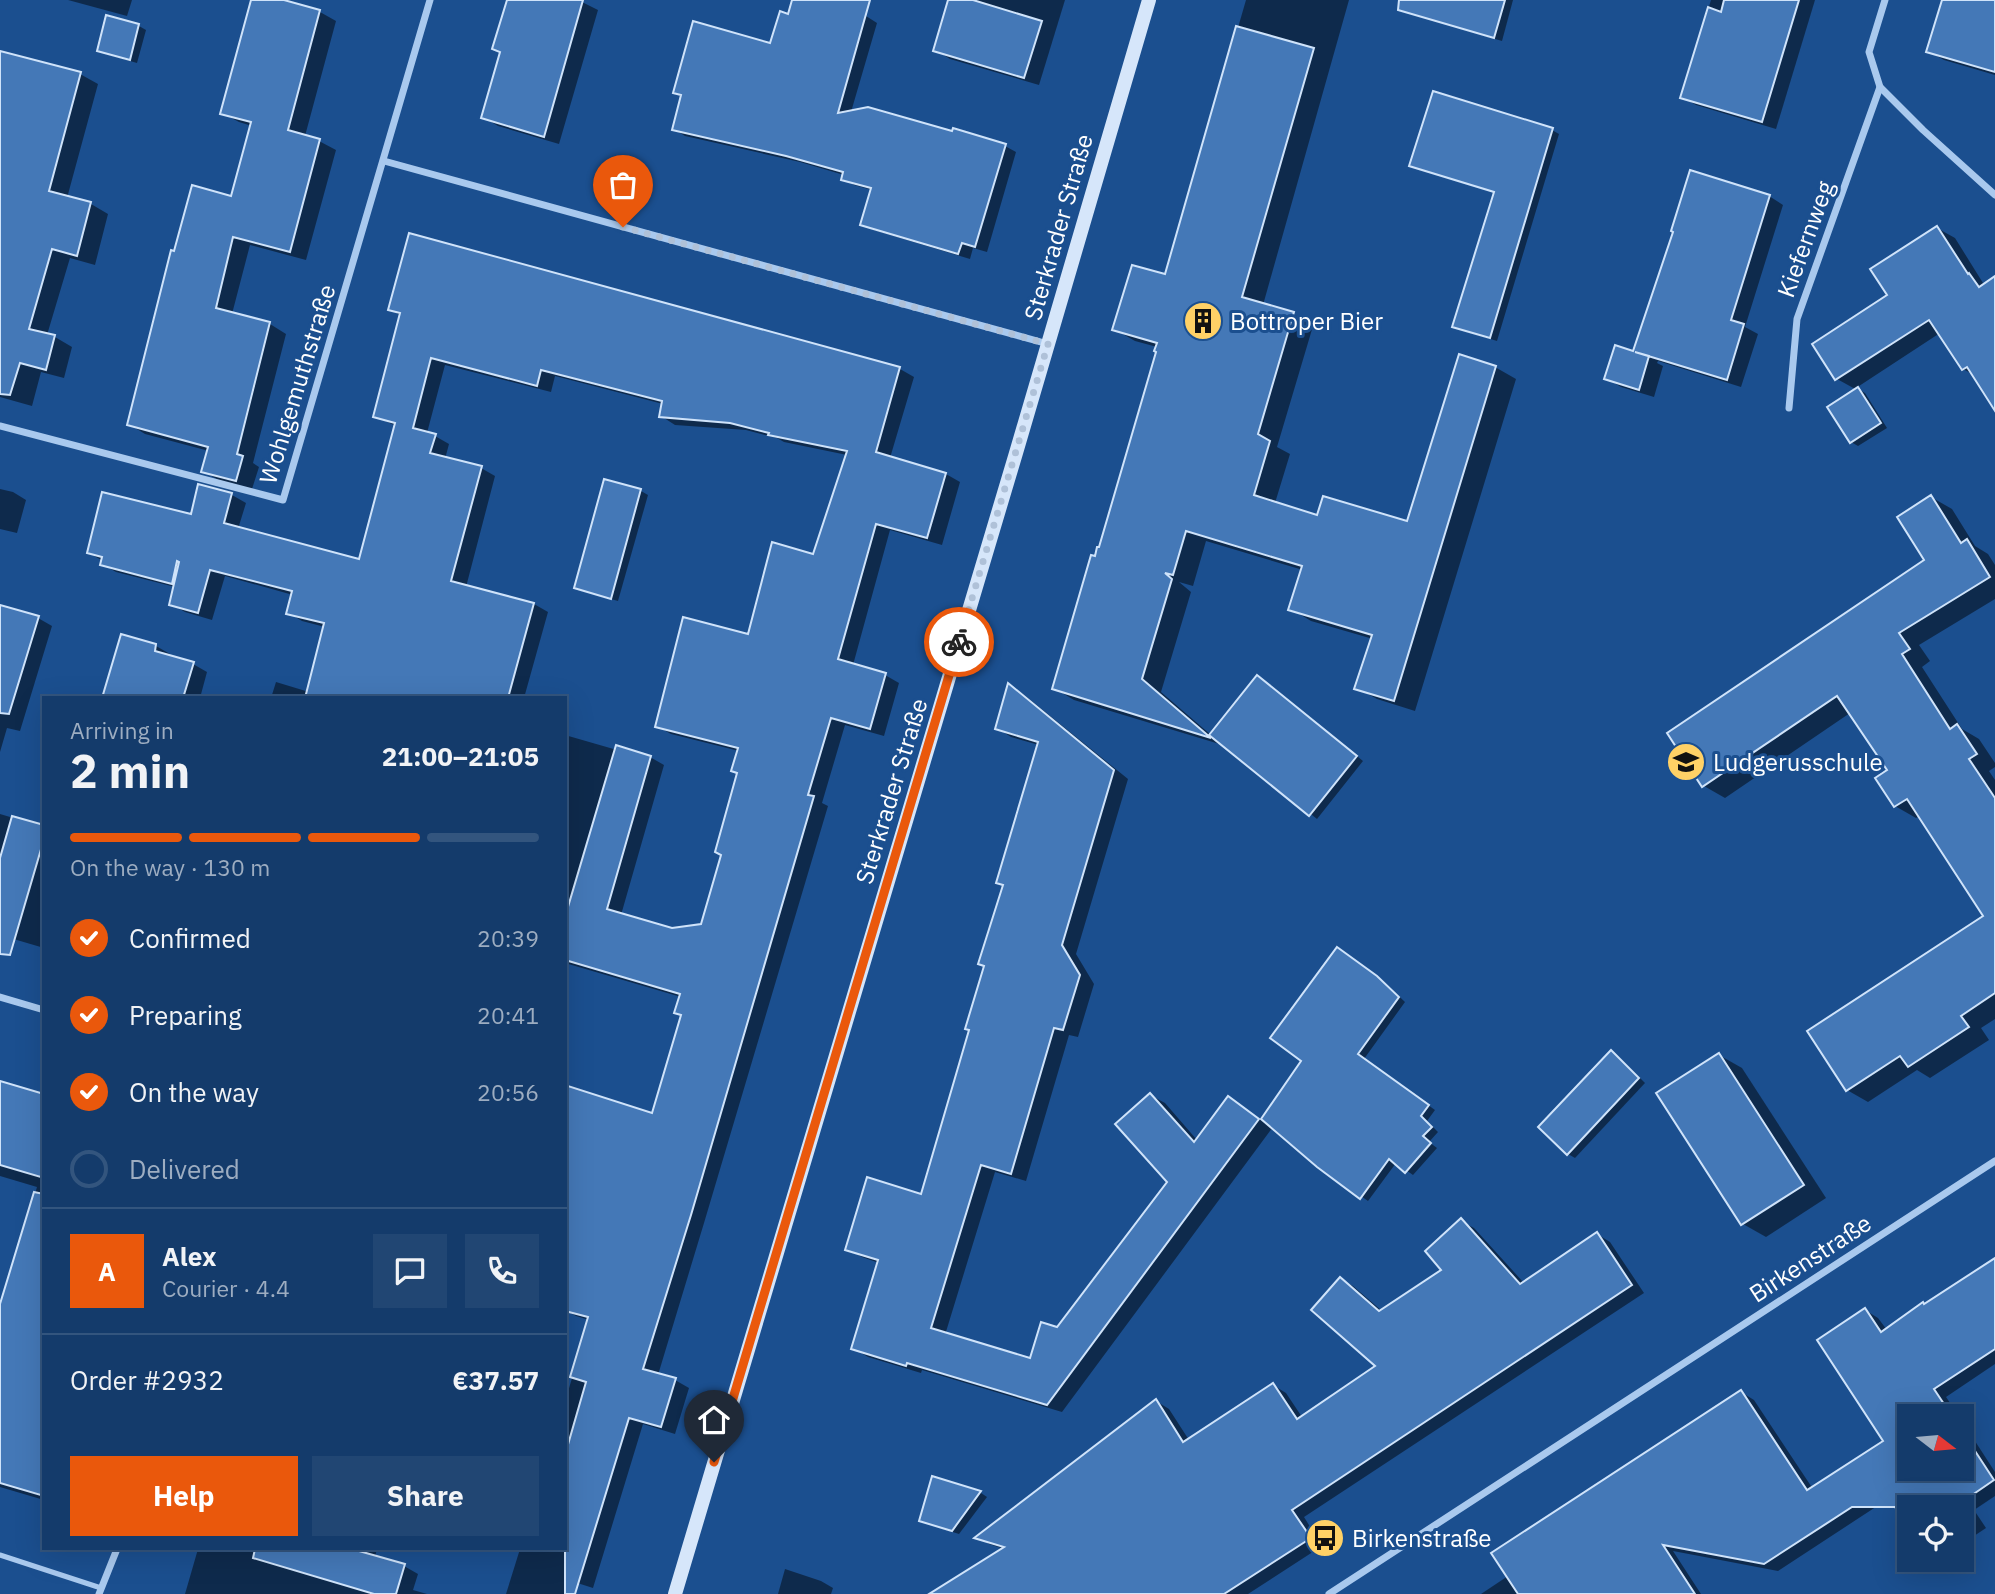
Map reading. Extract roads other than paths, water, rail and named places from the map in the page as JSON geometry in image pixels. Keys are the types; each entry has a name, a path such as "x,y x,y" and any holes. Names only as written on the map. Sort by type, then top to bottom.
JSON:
{"main road":[{"name":"Sterkrader Straße","path":"674,1594 1149,0"}],"street":[{"name":"Wohlgemuthstraße","path":"0,426 283,500 430,0"},
{"path":"1885,0 1869,52 1880,88 1995,195"},
{"name":"Kiefernweg","path":"1789,408 1797,318 1880,88"},
{"path":"383,162 1048,344"},
{"path":"0,997 42,1009"},
{"name":"Birkenstraße","path":"1329,1594 1995,1161"},
{"path":"100,1591 117,1550"}],"lane":[{"path":"0,1555 100,1591"}],"place":[{"name":"Bottroper Bier","path":"1203,321"},
{"name":"Ludgerusschule","path":"1686,762"},
{"name":"Birkenstraße","path":"1325,1538"}]}
